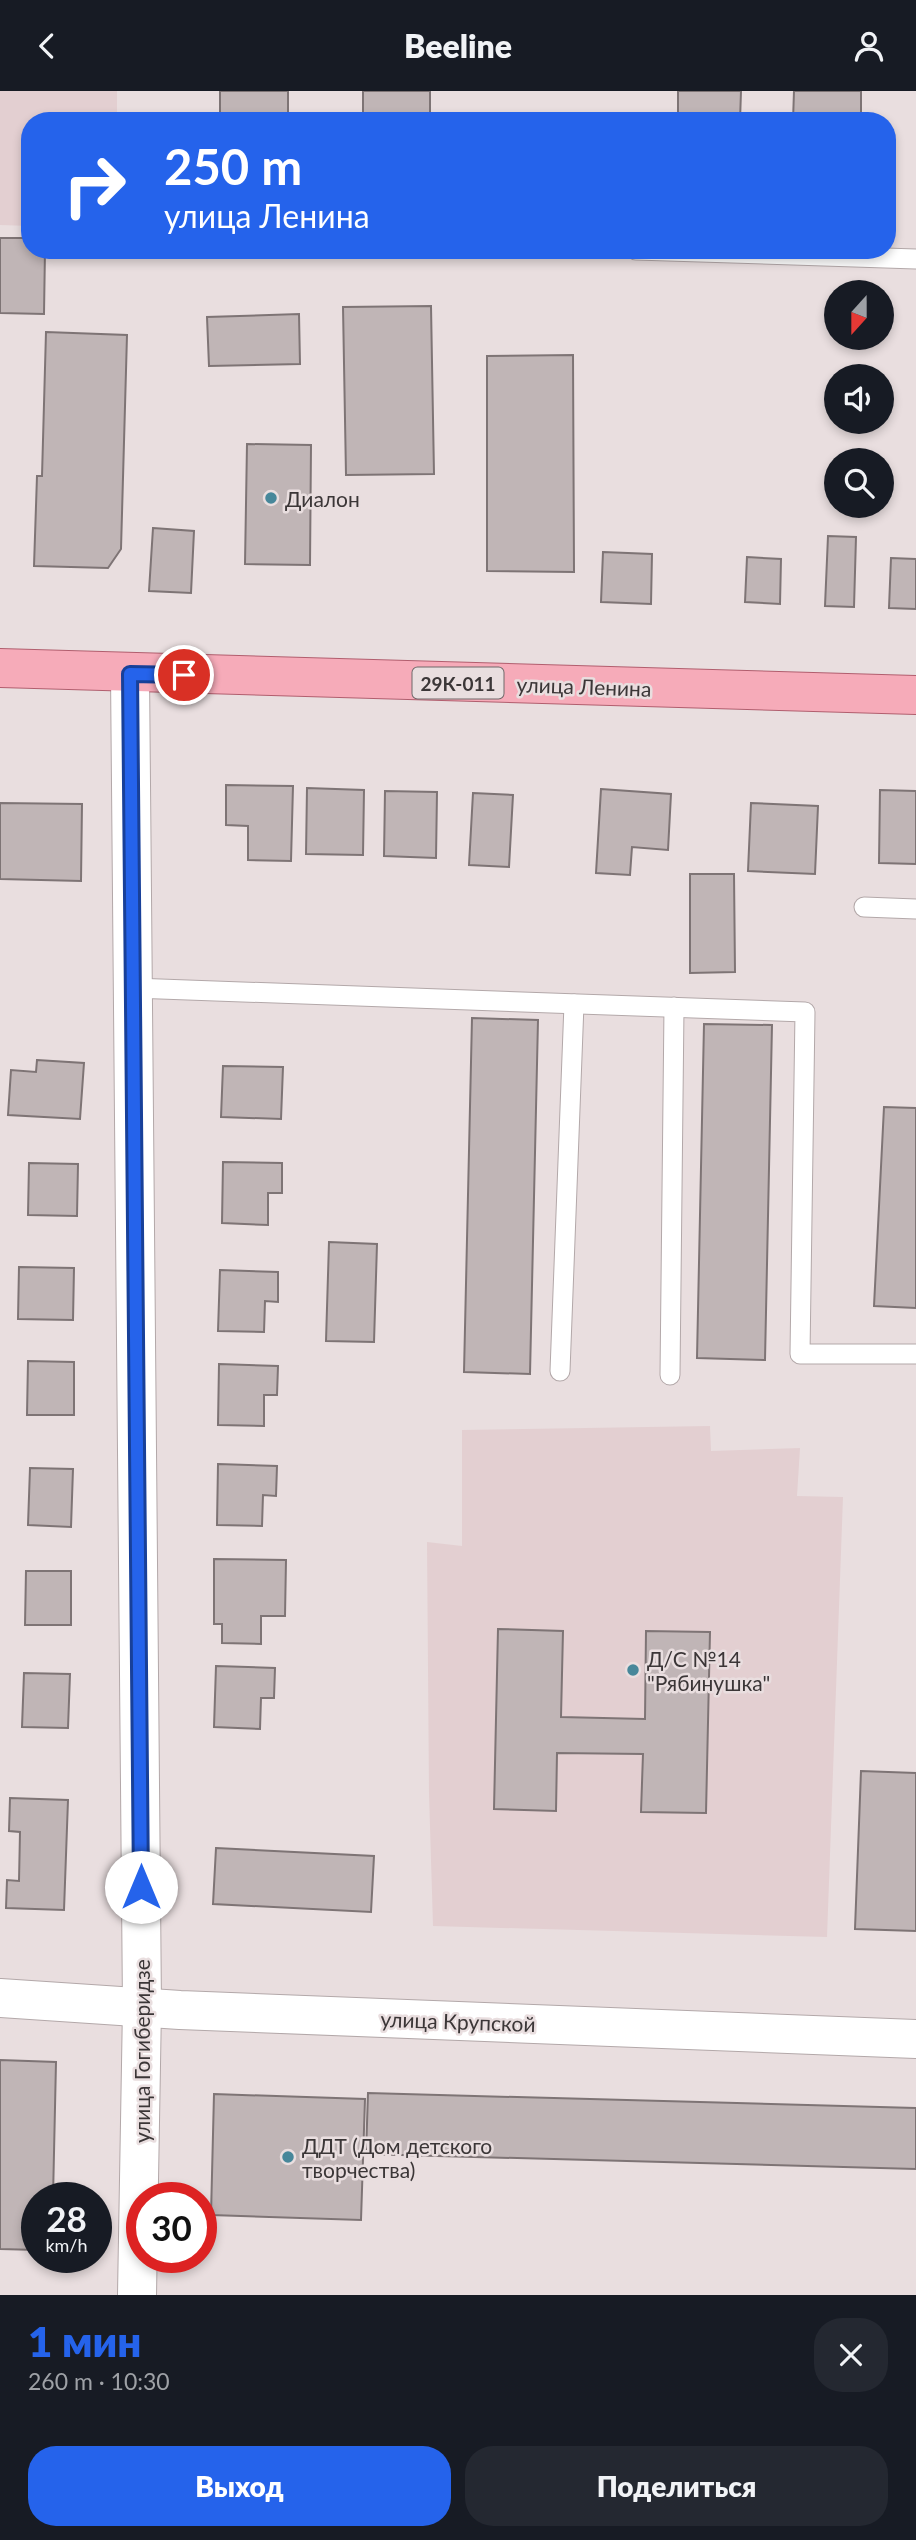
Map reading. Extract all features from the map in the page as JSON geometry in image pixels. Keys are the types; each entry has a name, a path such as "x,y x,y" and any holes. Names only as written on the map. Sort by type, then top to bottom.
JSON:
{"main road":[{"name":"улица Ленина","path":"0,669 916,695"}],"street":[{"name":"улица Гогиберидзе","path":"130,674 142,2007 137,2295"},
{"name":"улица Крупской","path":"0,1998 142,2007 916,2039"}],"lane":[{"path":"888,259 916,260"},
{"path":"864,908 916,909"},
{"path":"134,988 805,1012 800,1353 916,1354"},
{"path":"559,1371 574,1004"},
{"path":"670,1375 674,1007"}],"shaded area":[{"path":"0,91 117,91 117,112 21,112 21,226 0,225"},
{"name":"Д/С №14 \"Рябинушка\"","path":"710,1426 711,1451 800,1448 797,1496 843,1497 827,1937 433,1926 427,1542 462,1546 462,1430"}],"building":[{"path":"220,91 288,91 288,112 220,112"},
{"path":"363,91 430,91 430,112 363,112"},
{"path":"678,91 741,91 740,112 678,112"},
{"path":"794,91 861,91 861,112 793,112"},
{"path":"0,238 21,238 21,259 45,259 44,314 0,313"},
{"path":"431,306 434,474 346,475 343,307"},
{"path":"299,314 300,364 209,366 207,317"},
{"path":"46,332 127,335 121,549 108,568 34,566 37,476 42,476"},
{"path":"573,355 574,572 487,571 487,356"},
{"path":"247,444 311,445 310,565 245,564"},
{"path":"153,528 194,531 191,593 149,591"},
{"path":"828,536 856,537 854,607 825,606"},
{"path":"603,552 652,554 651,604 601,602"},
{"path":"747,557 781,559 780,604 745,602"},
{"path":"891,558 916,559 916,609 889,608"},
{"path":"226,785 293,786 291,861 248,860 248,826 226,825"},
{"path":"307,788 364,790 363,855 306,854"},
{"path":"601,789 671,794 668,850 632,847 630,875 596,873"},
{"path":"880,790 916,791 916,864 879,863"},
{"path":"385,791 437,792 436,858 384,856"},
{"path":"473,793 513,795 509,867 469,865"},
{"path":"0,803 82,804 81,881 0,879"},
{"path":"751,803 818,806 815,874 748,871"},
{"path":"690,874 734,874 735,972 690,973"},
{"path":"472,1018 538,1020 530,1374 464,1372"},
{"path":"704,1024 772,1025 765,1360 697,1358"},
{"path":"37,1060 84,1063 80,1119 8,1115 11,1070 36,1072"},
{"path":"223,1066 283,1067 281,1119 221,1117"},
{"path":"884,1107 916,1108 916,1308 874,1306"},
{"path":"223,1162 282,1163 282,1193 268,1193 268,1225 222,1223"},
{"path":"29,1163 78,1164 77,1216 28,1215"},
{"path":"329,1242 377,1244 374,1342 326,1341"},
{"path":"19,1267 74,1268 73,1320 18,1319"},
{"path":"220,1270 278,1272 278,1302 265,1301 264,1332 218,1331"},
{"path":"28,1361 74,1362 74,1415 27,1415"},
{"path":"219,1364 278,1366 277,1395 264,1395 264,1426 218,1425"},
{"path":"218,1464 277,1466 276,1496 263,1495 262,1526 217,1525"},
{"path":"30,1468 73,1469 71,1527 28,1525"},
{"path":"214,1559 286,1560 285,1616 261,1616 261,1644 222,1643 222,1624 214,1624"},
{"path":"26,1571 71,1571 71,1625 25,1625"},
{"path":"498,1629 563,1631 561,1717 645,1719 646,1631 710,1632 706,1813 641,1812 643,1754 557,1753 556,1811 494,1809"},
{"path":"216,1666 275,1668 274,1698 261,1698 260,1729 214,1727"},
{"path":"24,1673 70,1674 68,1728 22,1727"},
{"path":"861,1771 916,1773 916,1931 855,1929"},
{"path":"10,1798 68,1800 64,1910 6,1908 7,1880 19,1881 20,1832 9,1831"},
{"path":"216,1848 374,1856 371,1912 213,1904"},
{"path":"0,2060 56,2062 53,2182 21,2182 21,2250 0,2249"},
{"path":"368,2093 916,2108 916,2169 366,2154"},
{"name":"ДДТ (Дом детского творчества)","path":"214,2094 365,2099 361,2220 217,2215 217,2182 212,2182"}],"place":[{"name":"Диалон","path":"271,498"},
{"name":"Д/С №14 \"Рябинушка\"","path":"633,1670"},
{"name":"ДДТ (Дом детского творчества)","path":"288,2157"}],"route":[{"path":"141,1887 130,674 184,675"}]}
